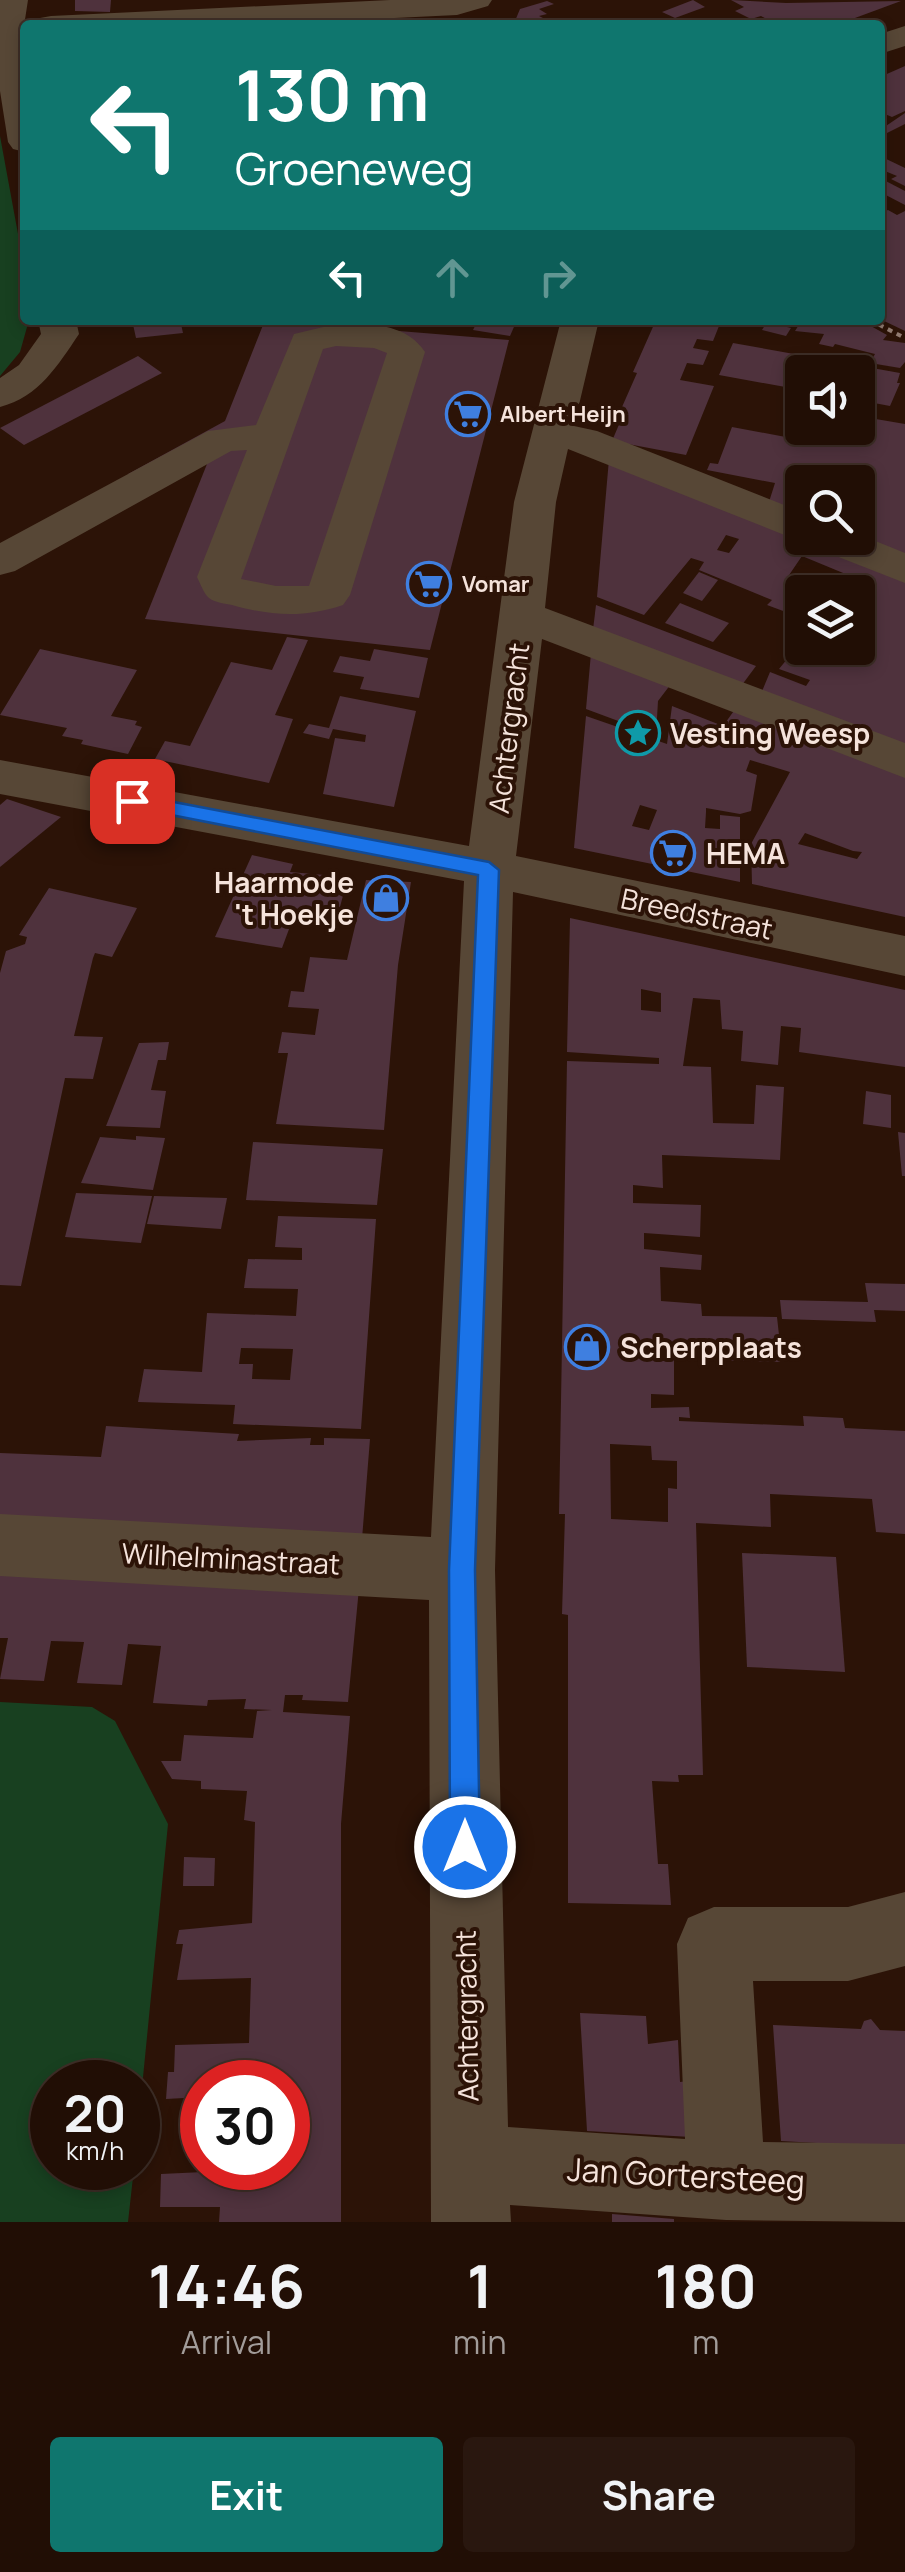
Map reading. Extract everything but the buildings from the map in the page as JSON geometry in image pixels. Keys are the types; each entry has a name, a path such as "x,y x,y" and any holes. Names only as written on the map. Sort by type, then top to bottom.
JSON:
{"street":[{"path":"145,20 467,3 488,20"},
{"path":"12,20 20,95"},
{"path":"0,395 33,374 60,334 58,325"},
{"name":"Achtergracht","path":"469,2192 462,1570 489,870 502,798 535,502 579,325"},
{"path":"336,335 390,340 405,348 328,595 316,600 236,593 224,588 219,578 274,436 307,342 336,335"},
{"path":"550,434 583,439 785,521"},
{"path":"16,550 222,439 236,435 274,436"},
{"path":"870,555 905,569"},
{"path":"522,615 905,761"},
{"name":"Breedstraat","path":"0,777 489,870 905,956"},
{"name":"Wilhelminastraat","path":"0,1545 462,1570"},
{"path":"726,2181 714,1944 848,1944 905,1928"},
{"name":"Jan Gortersteeg","path":"469,2192 726,2181 905,2183"}],"path":[{"path":"880,325 905,338"}],"green space":[{"path":"0,136 20,245 20,325 28,325 20,352 0,376"},
{"path":"0,1702 92,1707 115,1721 168,1824 145,2060 30,2060 30,2190 132,2190 128,2222 0,2222"}],"place":[{"name":"Albert Heijn","path":"468,414"},
{"name":"Vomar","path":"429,584"},
{"name":"Vesting Weesp","path":"638,733"},
{"name":"HEMA","path":"673,853"},
{"name":"Haarmode 't Hoekje","path":"386,898"},
{"name":"Scherpplaats","path":"587,1347"}],"route":[{"path":"132,801 412,852 489,870 462,1570 465,1847"}]}
